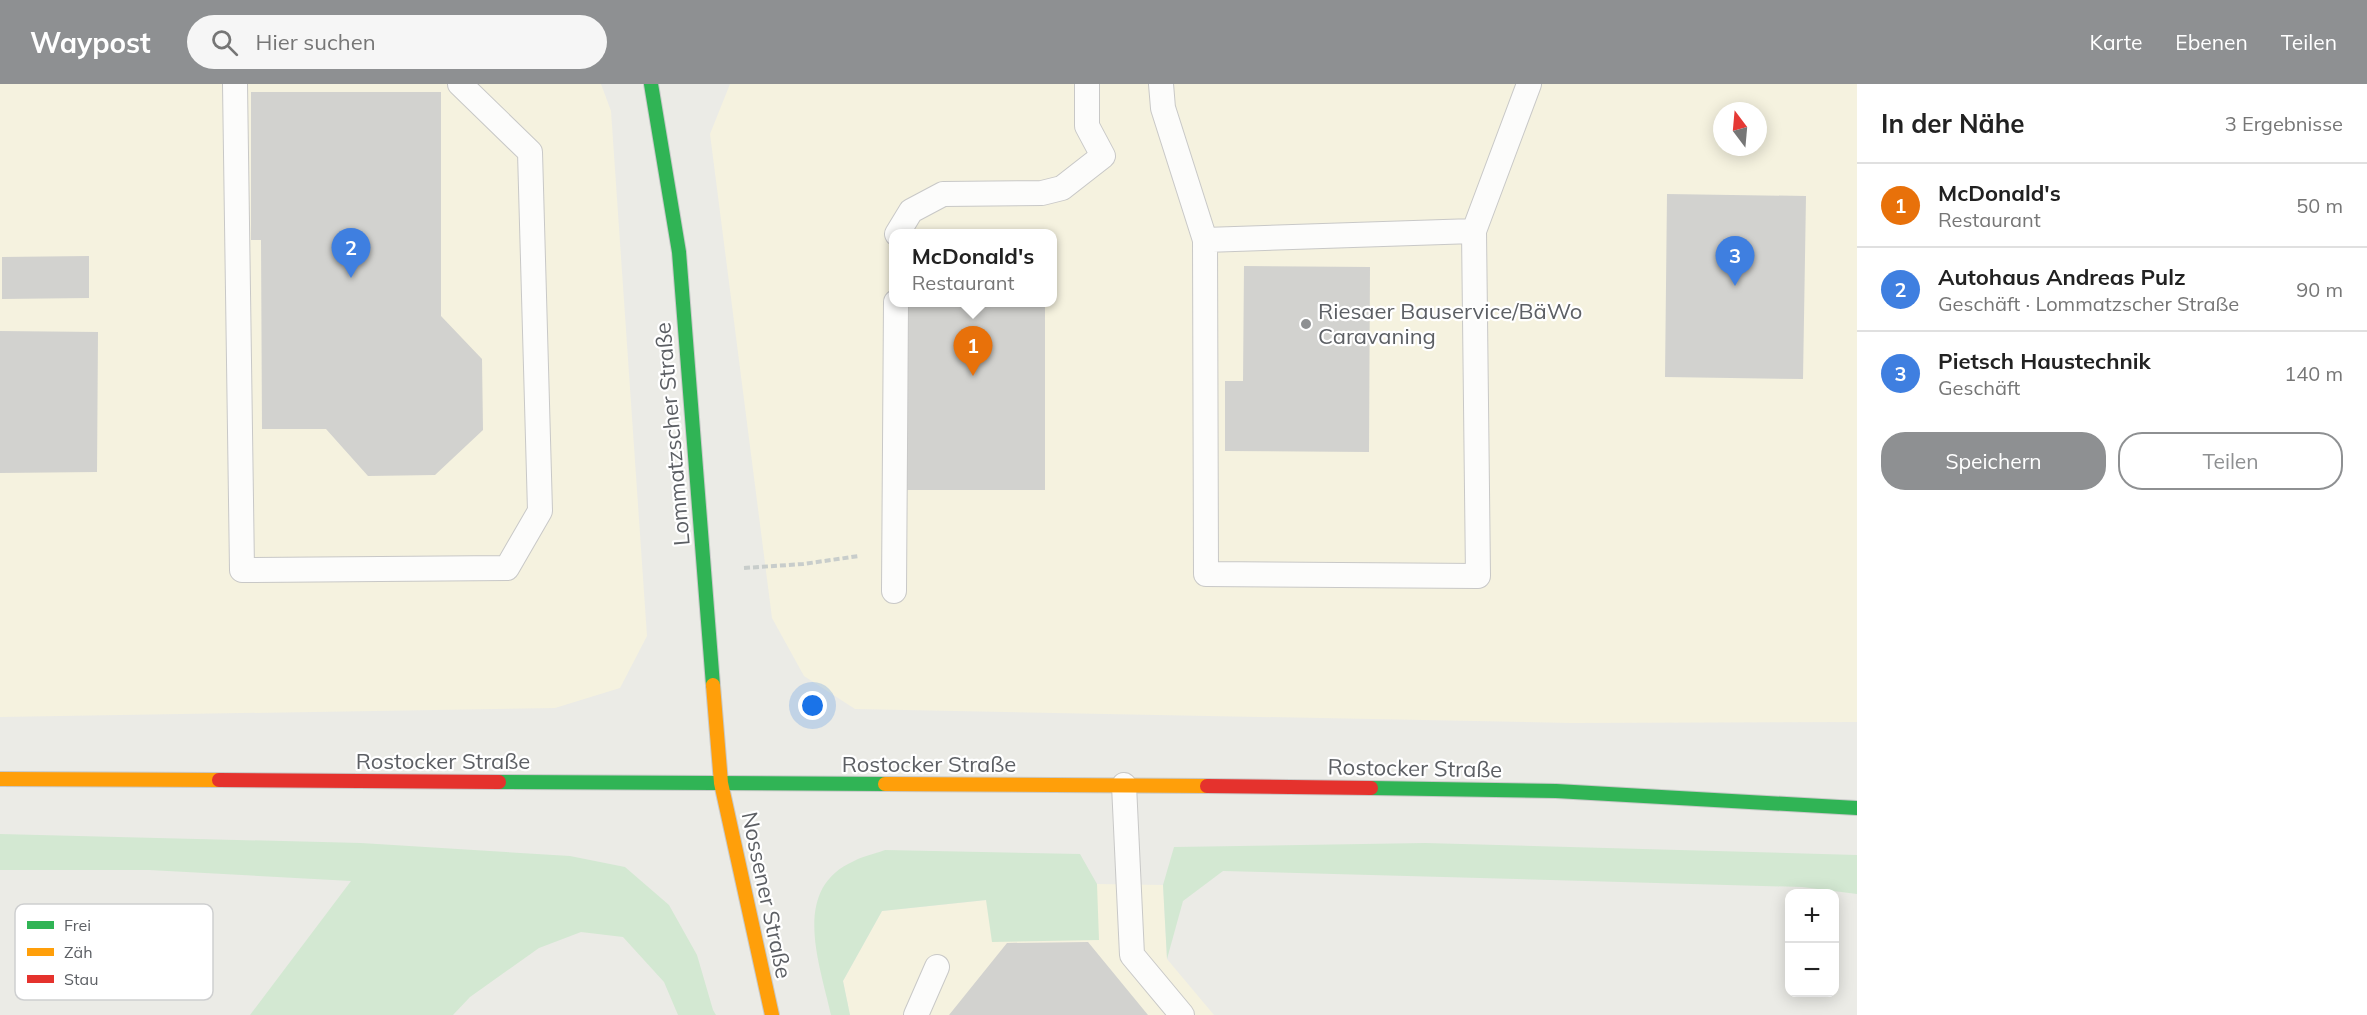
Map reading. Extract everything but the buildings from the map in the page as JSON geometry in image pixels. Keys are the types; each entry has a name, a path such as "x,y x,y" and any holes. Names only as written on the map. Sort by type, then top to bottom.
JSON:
{"street":[{"name":"Lommatzscher Straße","path":"651,84 679,252 721,783"},
{"name":"Rostocker Straße","path":"0,779 1125,785 1556,791 1857,808"},
{"name":"Nossener Straße","path":"721,783 772,1015"}],"lane":[{"path":"235,84 242,570 507,568 540,512 530,152 460,84"},
{"path":"900,229 911,211 943,194 1042,193 1062,188 1103,156 1087,126 1087,84"},
{"path":"1161,84 1163,108 1205,240 1206,574 1478,576 1473,231 1529,84"},
{"path":"1205,240 1473,231"},
{"path":"894,591 896,307"},
{"path":"1125,785 1132,955 1182,1015"},
{"path":"916,1015 937,967"}],"path":[{"path":"704,571 803,564 860,556"}],"shaded area":[{"path":"0,84 601,84 611,111 647,636 620,688 555,708 0,717"},
{"path":"730,84 1857,84 1857,722 1571,723 855,709 804,676 772,618 710,134"},
{"path":"1097,884 1163,885 1167,959 1214,1015 850,1015 843,981 882,911 987,900"}],"green space":[{"path":"0,834 361,843 570,856 625,867 669,905 697,955 716,1015 678,1015 664,982 623,937 581,932 539,948 470,997 453,1015 250,1015 351,881 149,870 0,870"},
{"path":"1425,843 1857,855 1857,894 1839,892 1839,889 1802,887 1223,871 1183,901 1167,959 1163,885 1174,847"},
{"path":"885,850 1080,854 1097,884 1099,940 992,942 986,900 882,911 843,981 850,1015 831,1015 814,929 816,909 822,890 834,874 854,861"}],"traffic: fast":[{"path":"651,84 679,252 713,685"},
{"path":"499,782 885,784"},
{"path":"1371,788 1556,791 1857,808"}],"traffic: slow":[{"path":"713,685 721,783 772,1015"},
{"path":"0,779 219,780"},
{"path":"885,784 1207,786"}],"traffic: jam":[{"path":"219,780 499,782"},
{"path":"1207,786 1371,788"}],"place":[{"name":"Autohaus Andreas Pulz","path":"351,278"},
{"name":"Pietsch Haustechnik","path":"1735,286"},
{"name":"Riesaer Bauservice/BäWo Caravaning","path":"1306,324"},
{"name":"McDonald's","path":"973,376"}]}
